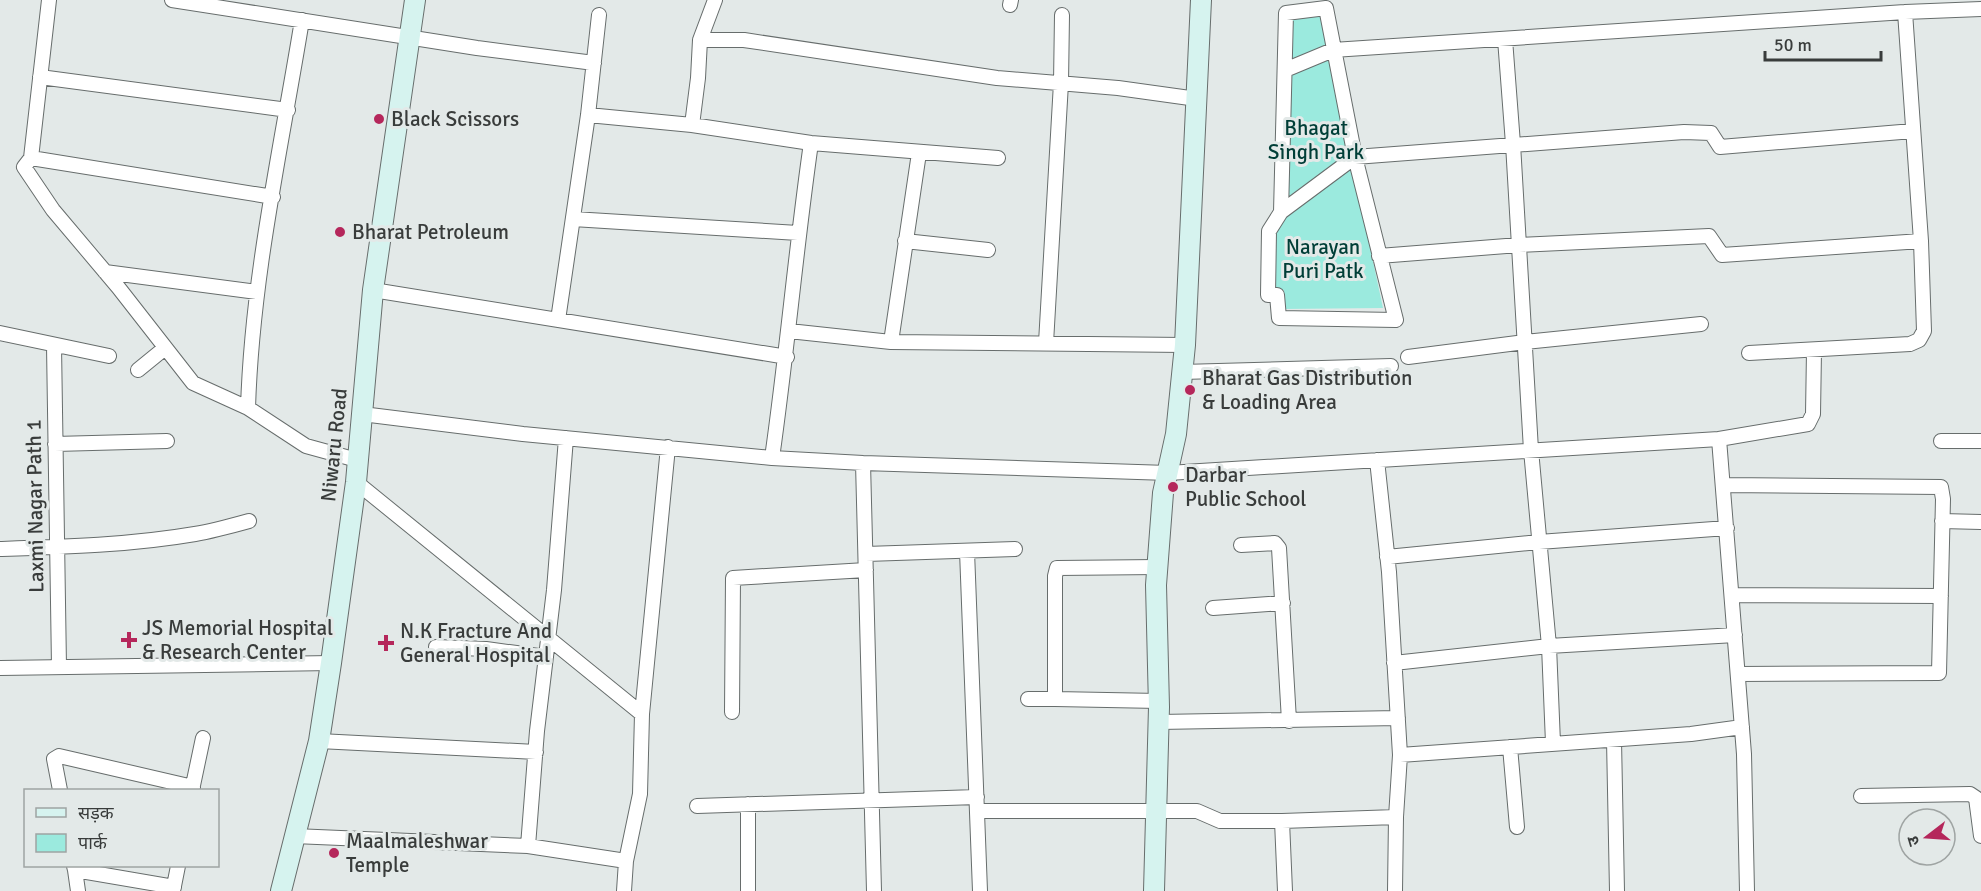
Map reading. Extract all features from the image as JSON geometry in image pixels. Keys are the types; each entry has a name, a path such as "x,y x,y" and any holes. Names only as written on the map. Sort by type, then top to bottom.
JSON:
{"street":[{"path":"49,0 31,158 24,166 53,210 193,383 248,408 306,446 357,459"},
{"path":"172,0 477,48 594,63"},
{"name":"Niwaru Road","path":"281,891 319,741 331,663 356,482 373,290 416,0"},
{"path":"692,125 700,40 715,0"},
{"path":"1154,891 1159,722 1156,585 1163,494 1176,434 1185,345 1201,0"},
{"path":"1281,212 1286,13 1326,8 1355,157 1396,320 1279,318 1277,295 1268,295 1269,231 1281,212 1355,157 1684,132 1711,133 1720,147 1913,131"},
{"path":"1285,70 1333,50 1905,12 1981,9"},
{"path":"1749,353 1910,344 1919,340 1924,331 1921,241 1905,12"},
{"path":"558,320 588,114 599,15"},
{"path":"1046,343 1061,83 1062,15"},
{"path":"248,408 249,367 257,292 302,20"},
{"path":"1505,39 1514,144 1531,450 1549,646 1553,743"},
{"path":"700,40 744,40 998,78 1118,87 1197,99"},
{"path":"40,77 288,110"},
{"path":"588,114 692,125 811,143 998,158"},
{"path":"772,458 789,331 798,232 811,143"},
{"path":"891,342 919,153"},
{"path":"31,158 273,197"},
{"path":"573,219 798,232"},
{"path":"1379,256 1519,245 1709,236 1722,255 1921,241"},
{"path":"905,241 988,250"},
{"path":"105,272 257,292"},
{"path":"373,290 786,357"},
{"path":"1408,357 1525,342 1701,324"},
{"path":"789,331 891,342 1185,345"},
{"path":"0,333 109,356"},
{"name":"Laxmi Nagar Path 1","path":"54,346 59,666"},
{"path":"138,370 165,348"},
{"path":"362,414 566,438 772,458 1168,473 1719,438 1808,424 1813,414 1814,351"},
{"path":"1182,372 1391,366"},
{"path":"528,846 566,438"},
{"path":"1719,438 1742,727 1747,891"},
{"path":"55,444 167,441"},
{"path":"1941,441 1981,441"},
{"path":"624,891 626,861 640,794 642,714 668,447"},
{"path":"1377,460 1388,557 1400,756 1395,891"},
{"path":"863,463 874,891"},
{"path":"356,482 642,714"},
{"path":"1723,485 1941,487 1939,673 1738,674"},
{"path":"0,549 57,547 194,534 249,521"},
{"path":"1942,521 1981,522"},
{"path":"1388,557 1539,542 1727,528"},
{"path":"1241,545 1275,543 1278,545 1289,721"},
{"path":"866,554 1015,549"},
{"path":"967,551 980,891"},
{"path":"1055,699 1055,576 1057,568 1158,567"},
{"path":"732,712 733,578 866,570"},
{"path":"1732,595 1941,596"},
{"path":"1213,608 1282,603"},
{"path":"1394,663 1549,646 1735,634"},
{"path":"436,647 546,657"},
{"path":"0,668 331,663"},
{"path":"1028,699 1159,700"},
{"path":"1159,722 1398,718"},
{"path":"1400,756 1691,734 1742,727"},
{"path":"60,789 54,759 60,756 193,789 203,738"},
{"path":"1614,740 1617,891"},
{"path":"319,741 536,752"},
{"path":"1509,747 1517,827"},
{"path":"1861,796 1970,794 1976,798 1981,836"},
{"path":"697,806 872,800 1197,811 1220,821 1396,817"},
{"path":"748,804 748,891"},
{"path":"1282,821 1285,891"},
{"path":"294,836 528,846 626,861"},
{"path":"78,891 75,868 173,889 178,867"}],"green space":[{"name":"Bhagat Singh Park","path":"1324,14 1348,154 1285,199 1291,18"},
{"name":"Narayan Puri Patk","path":"1352,163 1383,308 1283,309 1284,290 1271,289 1274,231 1285,215"}],"place":[{"name":"Black Scissors","path":"379,119"},
{"name":"Bharat Petroleum","path":"340,232"},
{"name":"Bharat Gas Distribution & Loading Area","path":"1190,390"},
{"name":"Darbar Public School","path":"1173,487"},
{"name":"JS Memorial Hospital & Research Center","path":"129,640"},
{"name":"N.K Fracture And General Hospital","path":"386,643"},
{"name":"Maalmaleshwar Temple","path":"334,853"}]}
